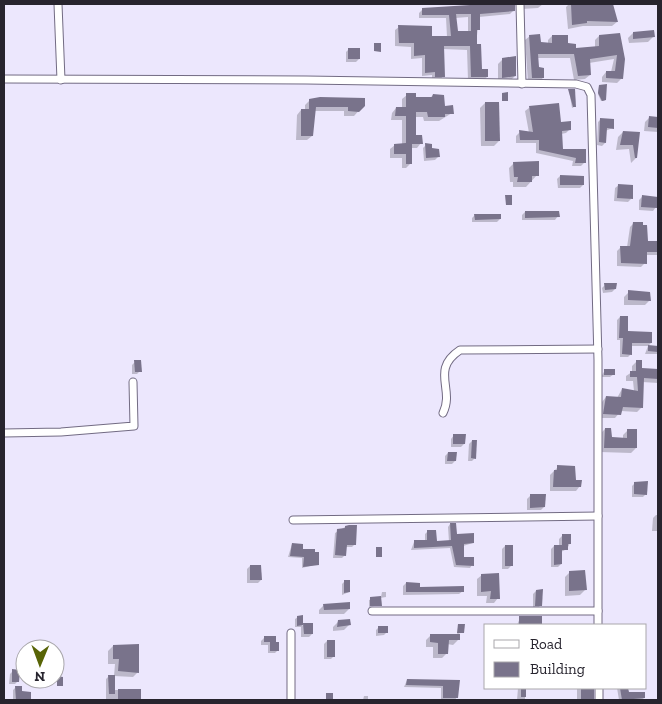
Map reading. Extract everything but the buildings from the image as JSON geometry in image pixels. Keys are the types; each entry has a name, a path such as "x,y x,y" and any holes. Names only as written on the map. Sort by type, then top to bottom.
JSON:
{"street":[{"path":"58,4 61,80"},
{"path":"520,4 522,84"},
{"path":"4,79 306,80 576,84 587,87 591,95 598,349 598,624"},
{"path":"443,413 446,407 443,375 445,366 451,356 460,350 598,349"},
{"path":"4,433 60,432 134,426 133,382"},
{"path":"293,520 598,516"},
{"path":"372,611 598,611"},
{"path":"291,633 292,700"}]}
